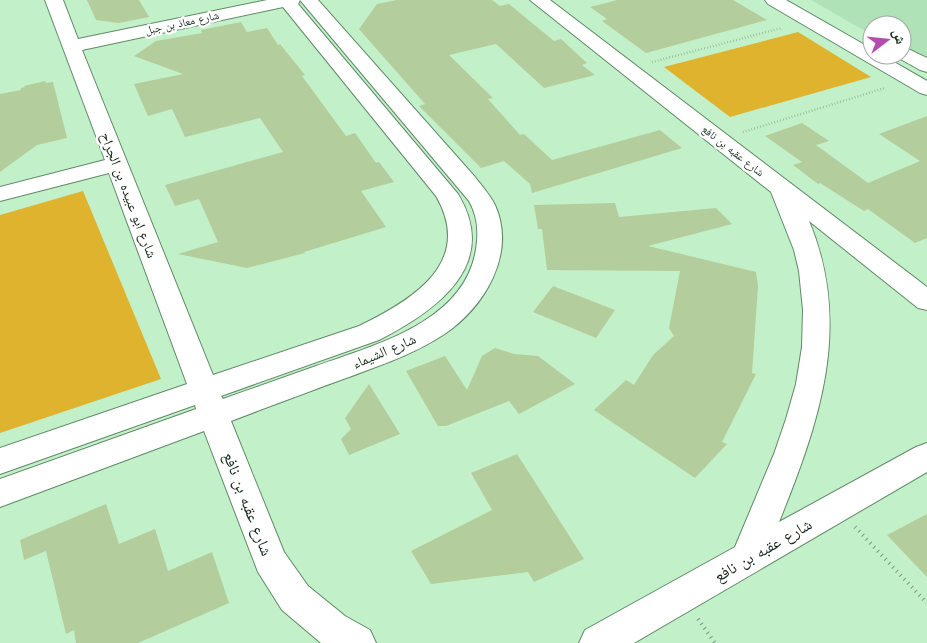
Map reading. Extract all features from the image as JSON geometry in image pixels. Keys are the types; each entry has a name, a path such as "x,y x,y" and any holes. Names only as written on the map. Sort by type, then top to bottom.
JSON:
{"street":[{"name":"شارع ابو عبيده بن الجراح","path":"54,0 209,402"},
{"name":"شارع معاذ بن جبل","path":"73,46 294,0"},
{"name":"شارع الشيماء","path":"0,461 399,347 440,323 470,295 487,264 492,234 484,206 460,174 294,0"},
{"name":"شارع عقبه بن نافع","path":"539,0 927,301"},
{"path":"774,0 920,84"},
{"path":"912,58 927,66"},
{"path":"0,194 117,164"},
{"path":"747,559 801,424 814,369 817,318 812,270 799,227 782,188"},
{"name":"شارع عقبه بن نافع","path":"209,402 270,562 295,598 332,630 356,643"},
{"name":"شارع الشيماء","path":"0,493 209,402"},
{"name":"شارع عقبه بن نافع","path":"598,643 927,456"}],"path":[{"path":"627,68 809,20"},
{"path":"718,139 920,84"},
{"path":"837,508 927,603"}],"shaded area":[{"path":"811,0 927,0 927,67 912,59 912,15 862,15 862,29"},
{"path":"798,32 871,77 730,117 664,67"},
{"path":"83,191 161,379 0,433 0,215"}],"building":[{"path":"87,0 139,0 149,17 119,23 96,20"},
{"path":"397,0 492,0 500,6 509,4 554,41 561,39 587,63 582,65 595,75 544,88 496,44 449,55 493,98 488,99 520,135 524,134 552,160 660,130 682,148 532,193 530,184 504,161 481,168 419,106 425,104 359,29 377,4"},
{"path":"617,0 733,0 767,20 646,53 602,21 607,19 590,7"},
{"path":"241,22 247,32 267,28 278,45 280,44 305,75 302,76 346,136 355,133 376,163 379,162 394,182 361,191 386,227 305,253 247,268 178,254 218,242 199,199 175,206 165,185 283,152 260,118 185,137 172,109 148,116 134,84 183,74 134,56 156,41 202,33 201,30"},
{"path":"45,81 46,83 53,82 67,138 37,145 0,172 0,94 21,90 24,86"},
{"path":"927,116 927,238 915,243 868,209 864,211 820,183 818,184 793,165 802,162 765,136 802,123 829,141 816,145 868,183 920,161 879,134"},
{"path":"615,203 619,217 716,208 732,224 648,246 756,272 758,286 752,373 756,374 722,442 727,444 695,478 594,410 626,380 634,385 653,355 674,336 669,328 680,271 547,270 542,229 538,229 534,205"},
{"path":"553,286 615,310 596,338 533,312"},
{"path":"495,348 514,354 538,356 575,384 519,414 509,401 446,426 438,426 406,371 445,356 467,390 482,356"},
{"path":"369,384 400,434 349,455 341,439 351,429 345,418"},
{"path":"517,454 584,559 534,582 528,572 431,584 411,551 492,510 471,473"},
{"path":"106,504 119,544 155,529 168,571 212,552 229,603 138,643 76,643 74,630 66,634 46,551 24,560 20,540"},
{"path":"927,514 927,577 887,535"}]}
